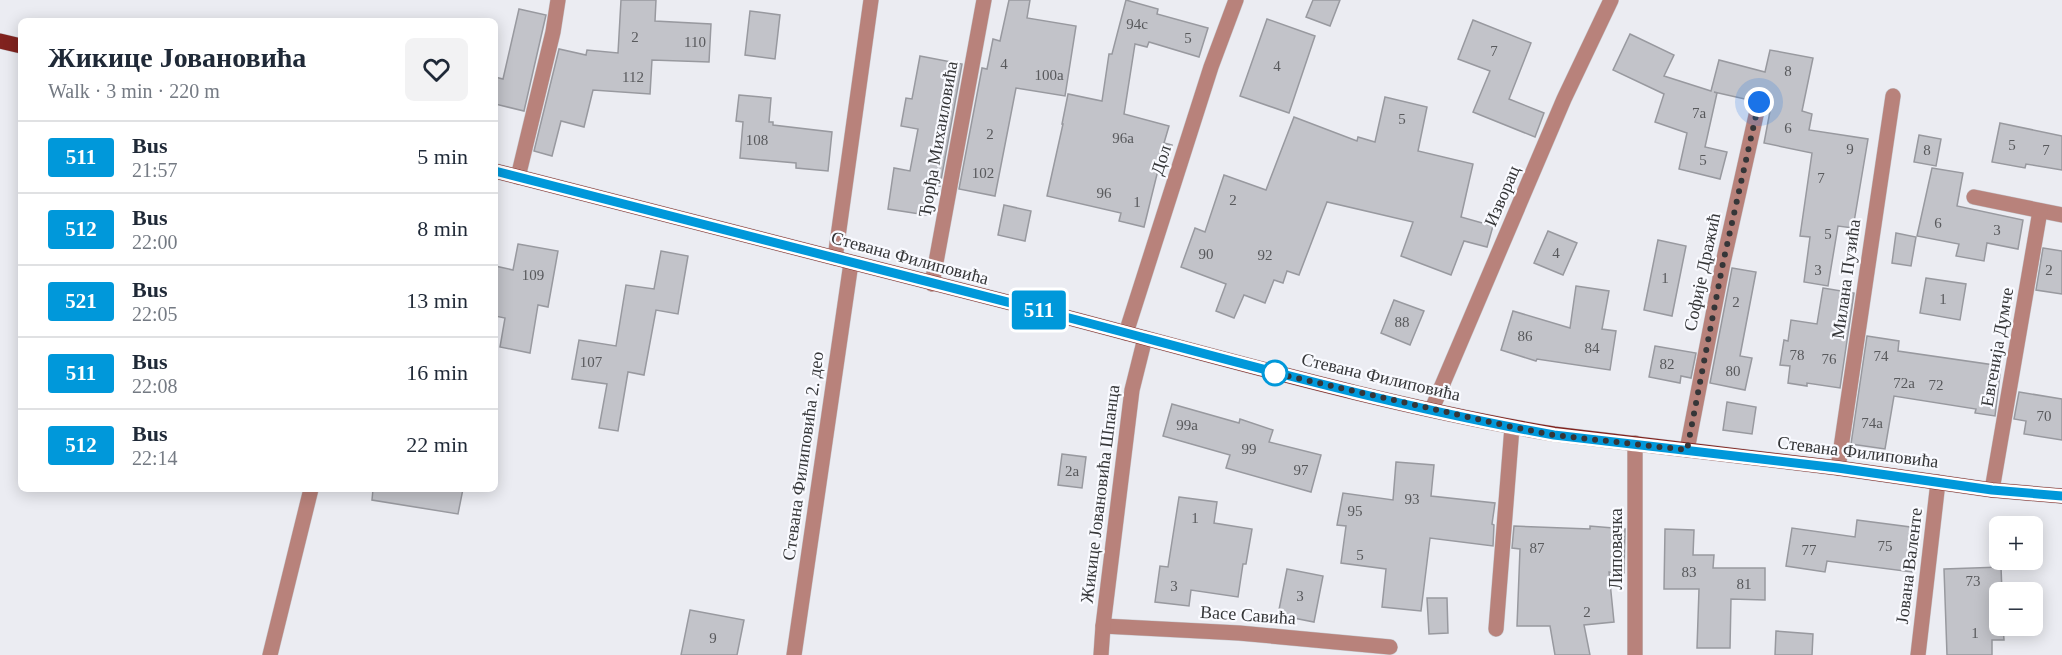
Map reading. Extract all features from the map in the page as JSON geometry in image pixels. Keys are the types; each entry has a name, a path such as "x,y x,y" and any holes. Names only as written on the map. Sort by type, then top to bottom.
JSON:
{"main road":[{"path":"0,41 18,45"},
{"name":"Стевана Филиповића","path":"498,172 1287,376 1512,427 1554,435 1838,468 1992,490 2062,496"}],"street":[{"path":"518,177 553,32 558,0"},
{"path":"835,258 871,0"},
{"name":"Ђорђа Михаиловића","path":"932,284 984,0"},
{"name":"Дол","path":"1126,333 1211,67 1236,0"},
{"name":"Изворац","path":"1432,409 1564,99 1611,0"},
{"name":"Милана Пузића","path":"1838,468 1893,96"},
{"name":"Софије Дражић","path":"1687,450 1723,263 1759,102"},
{"path":"1974,197 2062,215"},
{"name":"Евгенија Думче","path":"1992,490 2040,211"},
{"name":"Стевана Филиповића 2. део","path":"794,655 851,264"},
{"name":"Жикице Јовановића Шпанца","path":"1101,655 1132,390 1145,338"},
{"path":"1496,629 1512,427"},
{"name":"Липовачка","path":"1635,443 1635,655"},
{"name":"Јована Валенте","path":"1918,655 1938,482"},
{"path":"270,655 310,492"},
{"name":"Васе Савића","path":"1103,626 1239,633 1390,646"}],"building":[{"path":"621,0 656,0 655,21 711,24 709,62 652,60 650,94 593,90 584,127 561,121 552,156 534,151 559,49 586,55 587,50 618,53"},
{"path":"1009,0 1030,0 1027,18 1076,26 1065,96 1016,88 995,196 959,189 982,68 987,69 993,39 1000,41"},
{"path":"1126,0 1158,9 1157,14 1208,28 1199,57 1149,42 1147,47 1135,44 1124,114 1169,126 1164,143 1172,145 1167,163 1160,162 1144,227 1119,221 1121,213 1047,196 1068,94 1102,101 1109,54 1112,54"},
{"path":"1313,0 1340,0 1330,26 1306,17"},
{"path":"519,9 546,15 524,111 498,105 498,78 503,79"},
{"path":"750,11 780,15 775,59 745,55"},
{"path":"1267,19 1315,36 1289,113 1240,96"},
{"path":"1473,20 1531,43 1509,99 1544,113 1535,137 1473,112 1490,71 1458,59"},
{"path":"1630,34 1674,55 1664,76 1711,91 1719,60 1765,72 1770,50 1813,58 1802,111 1812,114 1809,130 1868,139 1853,228 1838,226 1828,286 1804,282 1810,237 1800,236 1812,153 1764,143 1771,106 1768,105 1765,94 1756,93 1749,100 1714,92 1717,93 1705,147 1727,152 1720,179 1679,169 1687,133 1655,122 1664,94 1613,70"},
{"path":"920,56 962,64 940,186 931,184 926,215 888,209 894,168 910,171 918,129 901,126 906,98 912,99"},
{"path":"739,95 771,98 769,122 773,122 773,125 832,132 828,171 796,168 796,163 740,158 743,122 736,121"},
{"path":"1385,97 1427,107 1418,151 1473,164 1461,217 1493,226 1487,247 1464,241 1451,275 1401,256 1413,222 1327,202 1299,275 1287,271 1283,283 1274,280 1265,303 1244,295 1234,318 1216,311 1226,284 1181,267 1195,228 1205,232 1224,175 1266,190 1294,117 1357,141 1358,137 1375,142"},
{"path":"2000,123 2062,136 2062,170 2026,164 2025,168 1992,162"},
{"path":"1919,135 1941,139 1936,166 1914,162"},
{"path":"1932,168 1963,173 1957,206 2023,220 2018,249 1987,243 1984,261 1956,256 1959,244 1917,236"},
{"path":"1004,205 1031,211 1025,241 998,235"},
{"path":"1548,231 1577,243 1563,275 1534,263"},
{"path":"1896,233 1916,237 1911,266 1892,263"},
{"path":"1658,240 1686,246 1672,316 1644,310"},
{"path":"518,244 558,251 548,307 538,305 530,353 500,347 505,318 498,317 498,267 513,270"},
{"path":"2043,248 2062,251 2062,294 2036,290"},
{"path":"661,251 688,256 678,314 656,310 644,375 628,372 618,431 599,428 607,384 572,379 579,340 616,346 626,285 654,289"},
{"path":"1732,268 1756,272 1740,356 1752,358 1745,390 1710,383"},
{"path":"1926,278 1966,284 1960,320 1920,313"},
{"path":"1576,286 1609,291 1602,329 1616,331 1610,370 1537,359 1536,361 1501,350 1513,311 1570,328"},
{"path":"1823,288 1854,293 1840,388 1807,383 1807,386 1788,383 1790,366 1780,365 1784,340 1788,341 1791,320 1817,324"},
{"path":"1394,300 1424,311 1410,345 1381,333"},
{"path":"1867,336 1899,341 1898,351 2001,366 1995,416 1975,413 1976,409 1894,396 1885,449 1851,444"},
{"path":"1655,346 1696,353 1691,378 1681,376 1680,383 1649,377"},
{"path":"2019,392 2062,399 2062,440 2024,434 2026,421 2014,419"},
{"path":"1727,402 1756,407 1752,434 1723,430"},
{"path":"1172,404 1239,423 1240,419 1273,430 1269,442 1321,455 1311,492 1226,468 1230,455 1163,436"},
{"path":"1062,454 1086,457 1082,488 1058,485"},
{"path":"1396,462 1434,465 1431,496 1495,503 1492,524 1494,525 1493,546 1430,538 1421,611 1382,607 1386,569 1341,563 1346,526 1337,525 1343,493 1393,500"},
{"path":"373,492 462,492 458,514 372,500"},
{"path":"1179,497 1217,502 1214,523 1252,529 1238,597 1191,590 1189,606 1155,602 1160,566 1168,567"},
{"path":"1857,520 1918,528 1912,572 1827,561 1825,572 1786,566 1792,528 1855,537"},
{"path":"1514,526 1590,529 1590,526 1625,529 1624,573 1609,572 1614,622 1584,625 1590,655 1555,655 1550,626 1517,626 1520,549 1512,548"},
{"path":"1665,529 1694,530 1693,555 1714,555 1713,568 1765,568 1765,600 1731,599 1730,648 1697,648 1699,589 1664,589"},
{"path":"1989,567 1989,570 2001,570 2002,582 1989,582 1989,636 2004,636 2004,640 1992,640 1992,655 1947,655 1944,569"},
{"path":"1287,569 1323,576 1314,622 1278,615"},
{"path":"1427,598 1447,598 1448,633 1429,634"},
{"path":"690,610 744,620 737,655 681,655"},
{"path":"1776,631 1813,634 1812,655 1775,655"}],"bus line":[{"name":"511","path":"498,172 851,264 1055,314 1287,376 1512,427 1554,435 1838,468 1992,490 2062,496"}],"route":[{"path":"1275,373 1266,371 1512,427 1554,435 1687,450 1723,263 1759,102"}]}
